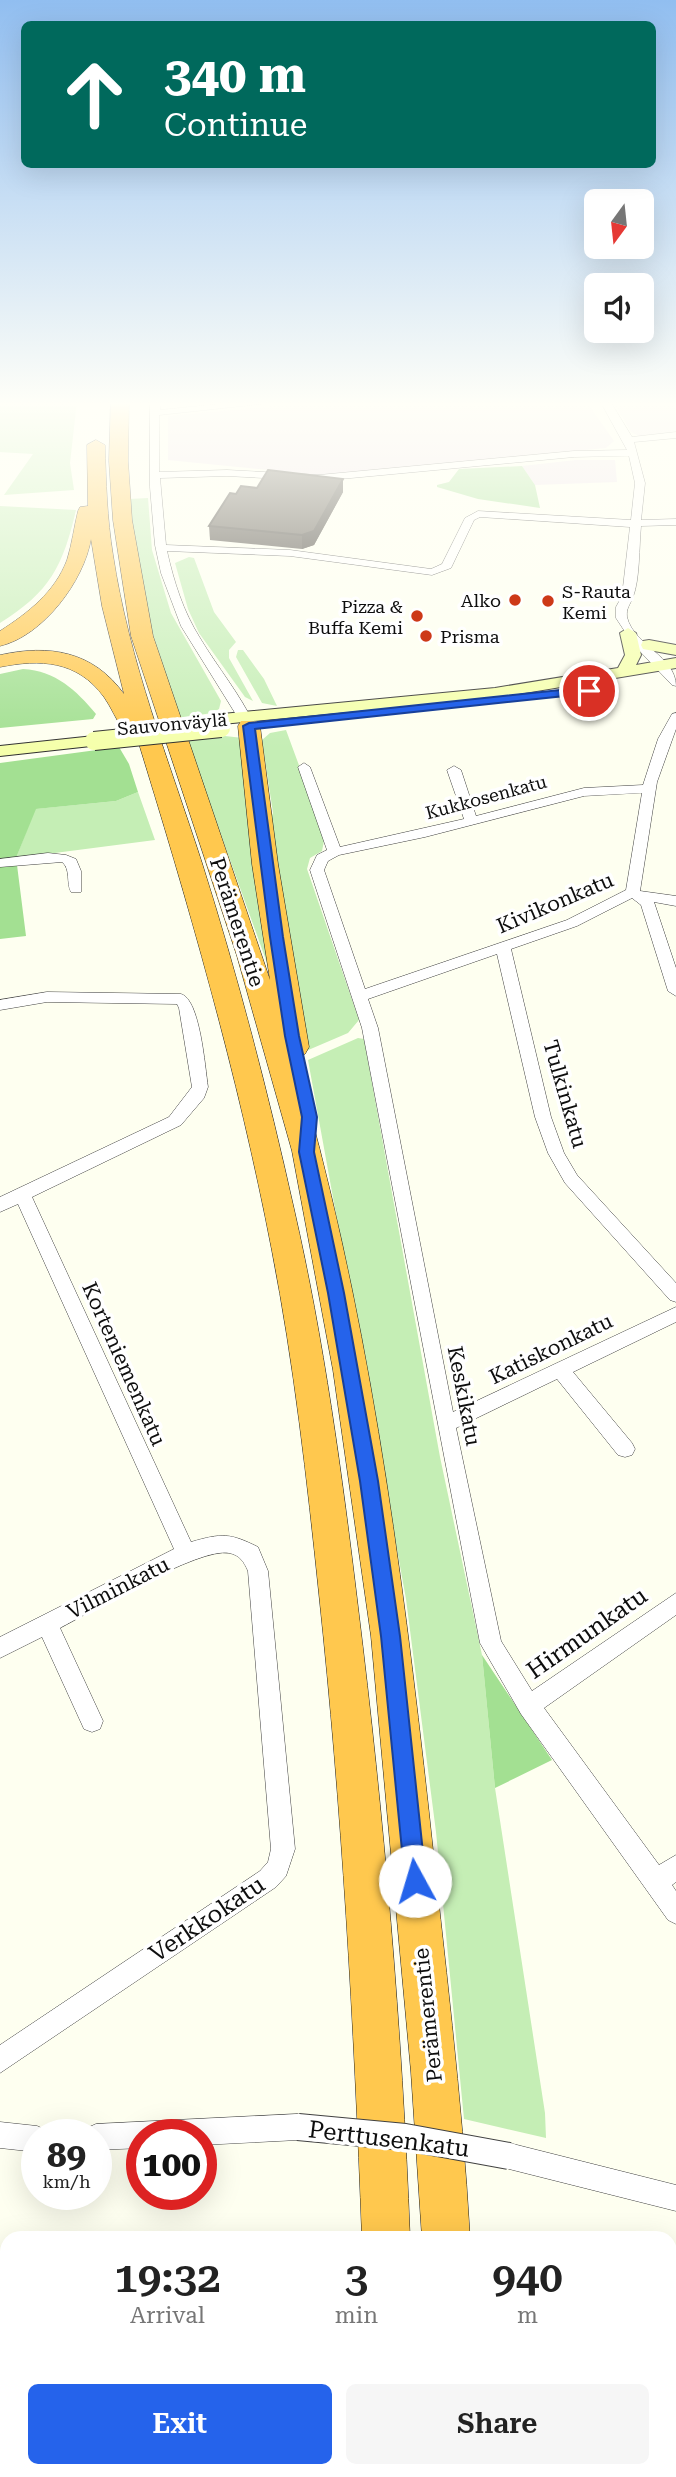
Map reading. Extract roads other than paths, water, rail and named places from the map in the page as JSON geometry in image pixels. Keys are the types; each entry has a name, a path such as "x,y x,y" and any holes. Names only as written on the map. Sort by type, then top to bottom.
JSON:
{"highway":[{"path":"0,640 30,621 61,588 78,556 86,517"},
{"name":"Perämerentie","path":"98,517 108,597 154,759 187,858 233,1013 297,1291 321,1452 350,1699 378,2045 386,2231"},
{"name":"Perämerentie","path":"121,517 142,636 250,956 307,1152 351,1370 390,1636 435,2072 446,2231"},
{"path":"0,661 46,657 88,667 113,693 137,740 154,759"},
{"path":"247,722 292,1036 310,1117 307,1152"}],"main road":[{"path":"623,673 634,655 628,634"},
{"path":"649,645 676,650"},
{"name":"Sauvonväylä","path":"247,722 495,693 623,673 673,673"},
{"name":"Sauvonväylä","path":"0,739 92,736 534,698 673,673"},
{"name":"Sauvonväylä","path":"0,751 92,736"}],"street":[{"path":"159,517 168,578 185,623 247,722"},
{"path":"162,552 207,549 290,552 432,572 447,566 472,517"},
{"path":"529,517 595,522 676,522"},
{"path":"637,517 628,596 632,601 632,613 638,630 673,673"},
{"path":"628,596 623,600 621,612 628,634 673,673"},
{"name":"Kivikonkatu","path":"361,996 572,923 638,894 648,789 664,738 676,717"},
{"path":"304,766 335,852"},
{"path":"454,770 471,820"},
{"name":"Kukkosenkatu","path":"335,852 584,792 648,789"},
{"name":"Keskikatu","path":"335,852 322,858 317,873 370,1028 491,1643 529,1706 676,1912"},
{"path":"0,863 65,858 72,864 76,890"},
{"path":"638,894 676,901"},
{"path":"638,894 647,902 676,991"},
{"name":"Tulkinkatu","path":"503,948 543,1117 556,1153 571,1180 676,1295"},
{"path":"0,1004 47,997 175,998 185,1002 200,1087 198,1094 175,1121 0,1205"},
{"name":"Korteniemenkatu","path":"22,1195 186,1553"},
{"name":"Katiskonkatu","path":"446,1424 676,1314"},
{"path":"559,1369 625,1449"},
{"name":"Vilminkatu","path":"0,1648 186,1553 216,1544 240,1547"},
{"name":"Verkkokatu","path":"0,2060 268,1879 278,1868 283,1849 258,1571 251,1554 240,1547"},
{"name":"Hirmunkatu","path":"529,1706 676,1603"},
{"path":"47,1625 92,1721"},
{"path":"656,1882 676,1867"},
{"name":"Perttusenkatu","path":"112,2136 298,2127 405,2137 509,2156 676,2197"},
{"path":"0,2135 21,2137"}],"place":[{"name":"Alko","path":"515,600"},
{"name":"S-Rauta Kemi","path":"548,601"},
{"name":"Pizza & Buffa Kemi","path":"417,616"},
{"name":"Prisma","path":"426,636"}]}
